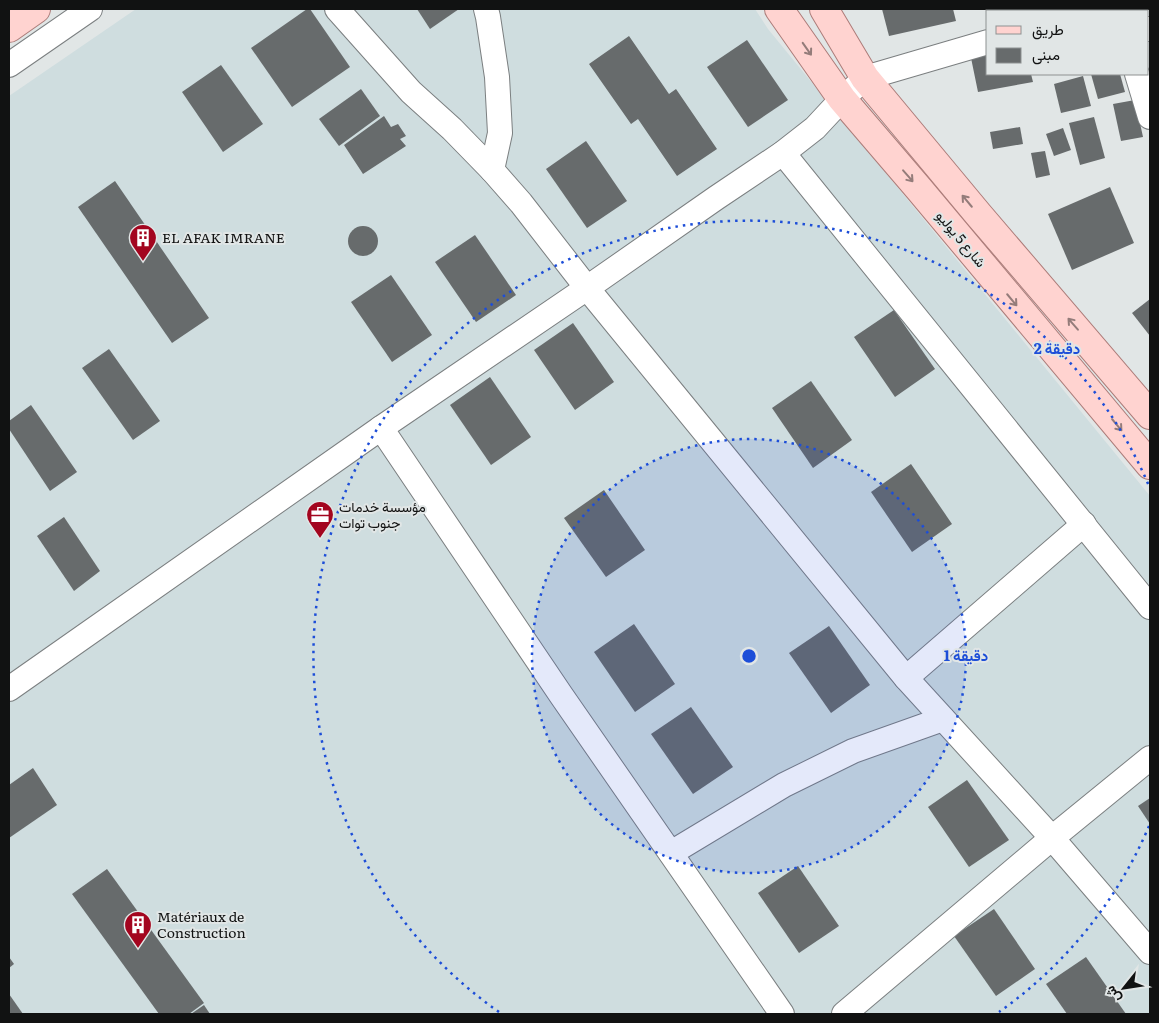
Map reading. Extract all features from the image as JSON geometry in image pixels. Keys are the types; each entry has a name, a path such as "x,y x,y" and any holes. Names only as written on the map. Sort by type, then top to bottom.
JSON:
{"main road":[{"path":"9,28 36,9"},
{"name":"شارع 5 يوليو","path":"779,9 842,99 1147,456"},
{"path":"824,9 865,78 978,214 1150,414"}],"street":[{"path":"9,65 90,9"},
{"path":"337,9 411,92 452,128 521,203 587,288 906,678 1052,838 1150,952"},
{"path":"486,9 497,77 500,133 492,170"},
{"path":"9,689 381,428 783,154 815,128 865,78 986,43"},
{"path":"1137,75 1150,116"},
{"path":"783,154 1150,607"},
{"path":"381,428 556,687 782,1014"},
{"path":"906,678 1084,524"},
{"path":"670,853 784,785 853,750 943,719"},
{"path":"844,1014 1052,838 1150,758"}],"shaded area":[{"path":"136,9 755,9 768,29 1150,496 1150,1014 9,1014 9,96"}],"building":[{"path":"307,9 310,9 350,67 292,107 251,48"},
{"path":"417,9 459,9 430,29"},
{"path":"882,9 953,9 956,21 889,36"},
{"path":"629,36 669,94 676,89 717,149 677,176 638,119 631,124 589,64"},
{"path":"747,40 788,100 748,127 707,67"},
{"path":"986,50 986,75 1031,75 1033,82 978,92 970,53"},
{"path":"221,65 263,124 223,152 182,92"},
{"path":"1091,75 1120,75 1125,92 1098,99"},
{"path":"1083,76 1091,106 1061,113 1054,84"},
{"path":"361,89 380,116 339,146 319,119"},
{"path":"1135,100 1143,137 1121,141 1113,104"},
{"path":"384,116 391,127 398,124 406,136 400,139 406,146 363,174 344,145"},
{"path":"1094,117 1105,158 1080,165 1069,123"},
{"path":"1020,127 1023,144 993,149 990,132"},
{"path":"1063,128 1071,150 1054,156 1046,134"},
{"path":"586,141 627,201 587,228 546,169"},
{"path":"1045,151 1050,175 1036,178 1031,153"},
{"name":"EL AFAK IMRANE","path":"115,181 209,318 172,343 78,207"},
{"path":"1110,187 1134,243 1072,270 1048,214"},
{"path":"363,226 369,227 377,235 377,247 369,255 363,256 357,255 349,247 348,241 349,235 357,227"},
{"path":"475,235 516,295 476,322 435,262"},
{"path":"391,275 432,335 392,362 351,302"},
{"path":"1150,299 1150,336 1132,313"},
{"path":"894,310 935,369 895,397 854,337"},
{"path":"573,323 614,382 575,410 534,350"},
{"path":"109,349 160,421 133,440 82,368"},
{"path":"490,377 531,437 491,465 450,405"},
{"path":"811,381 852,440 813,468 772,408"},
{"path":"31,405 77,472 50,491 9,429 9,421"},
{"path":"911,464 952,524 912,552 871,492"},
{"path":"604,490 645,550 606,577 564,518"},
{"path":"64,517 100,571 74,591 37,536"},
{"path":"634,624 675,684 635,712 594,652"},
{"path":"829,626 870,685 831,713 789,653"},
{"path":"691,707 733,767 693,794 651,734"},
{"path":"33,768 57,805 9,838 9,785"},
{"path":"967,780 1009,840 969,867 928,807"},
{"path":"1150,798 1150,824 1138,806"},
{"path":"798,866 839,926 799,953 758,893"},
{"name":"Matériaux de Construction","path":"107,869 204,1003 189,1014 159,1014 72,894"},
{"path":"994,909 1035,969 996,996 954,936"},
{"path":"9,957 14,964 9,968"},
{"path":"1086,957 1126,1014 1067,1014 1046,984"},
{"path":"9,994 23,1014 9,1014"},
{"path":"204,1005 210,1014 191,1014"}],"place":[{"name":"EL AFAK IMRANE","path":"143,262"},
{"name":"مؤسسة خدمات جنوب توات","path":"320,539"},
{"name":"Matériaux de Construction","path":"138,949"}]}
